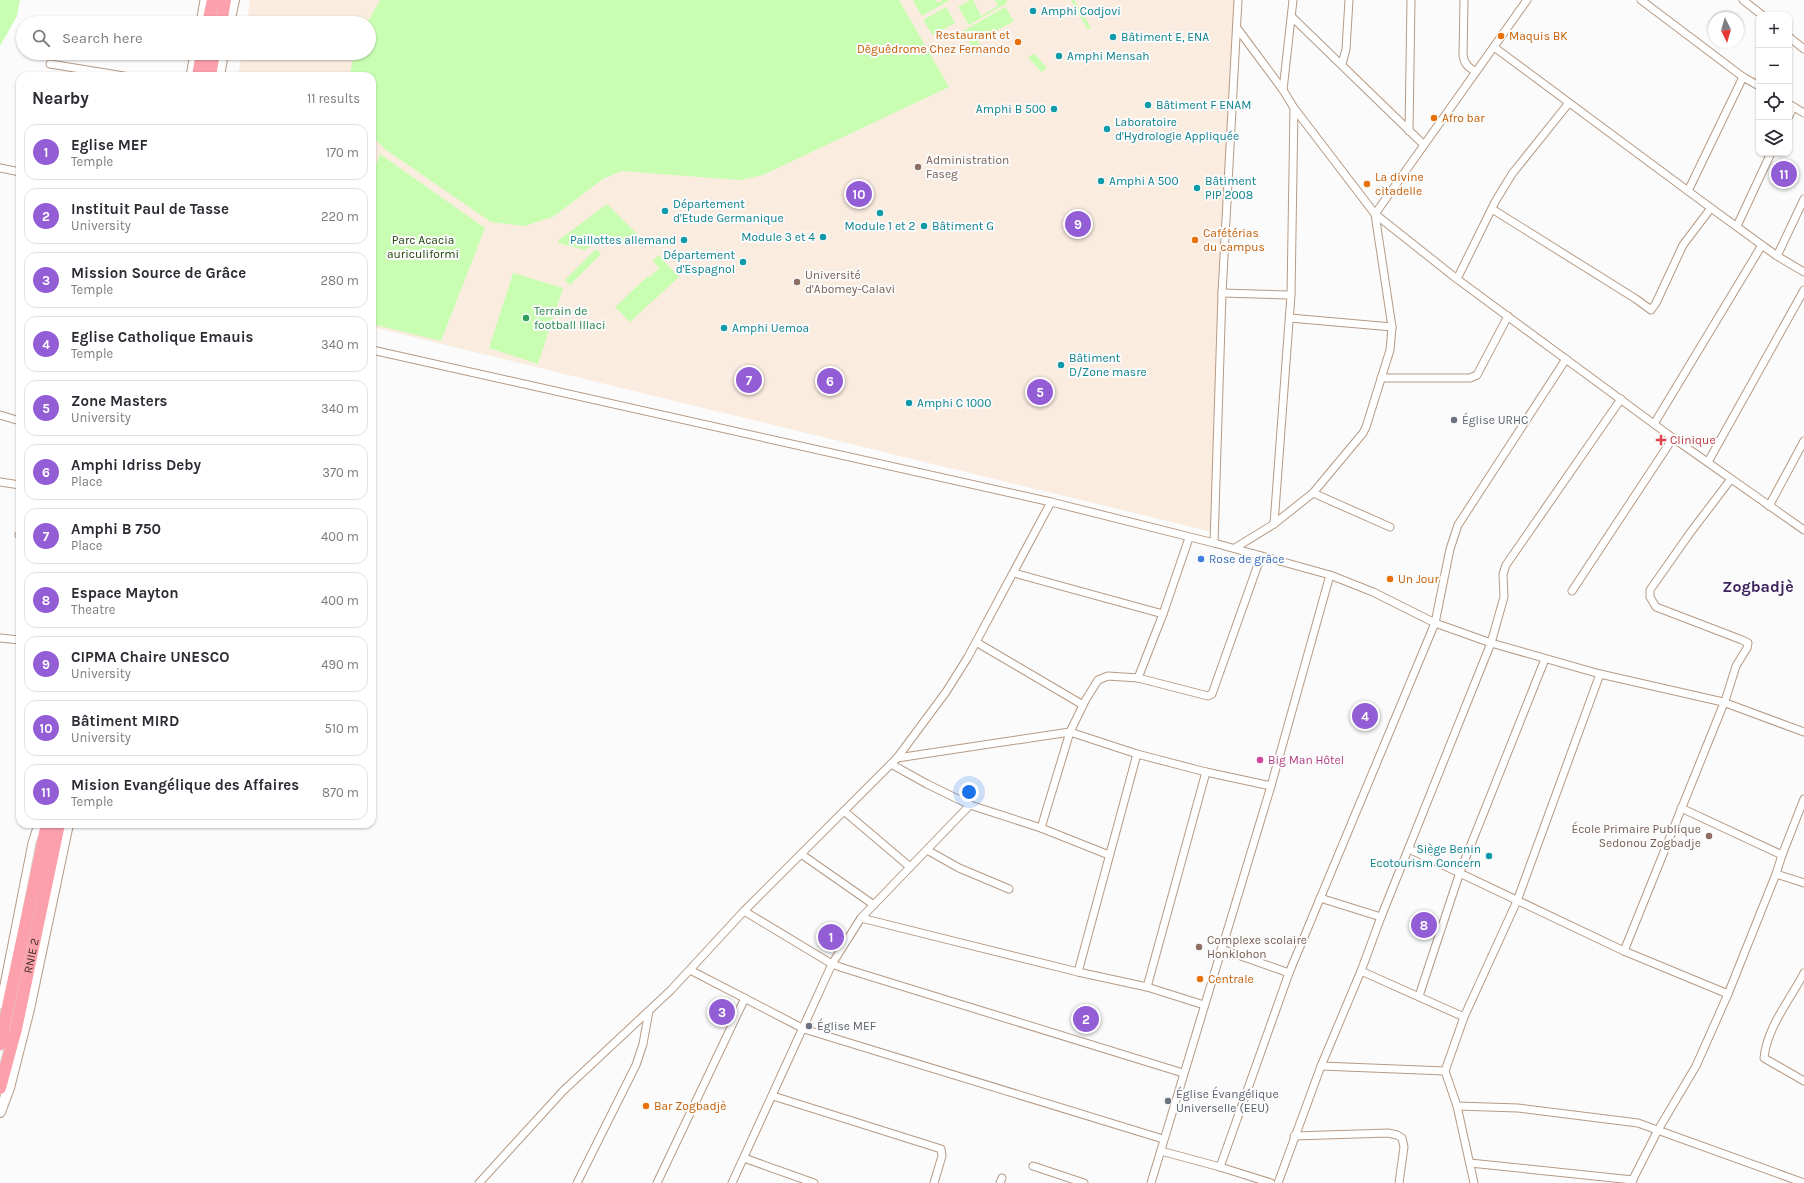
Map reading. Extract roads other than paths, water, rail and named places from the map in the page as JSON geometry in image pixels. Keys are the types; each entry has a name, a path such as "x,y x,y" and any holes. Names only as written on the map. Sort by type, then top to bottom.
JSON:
{"highway":[{"path":"205,0 207,16"},
{"path":"222,16 225,0"},
{"path":"199,72 201,60"},
{"path":"211,72 213,60"},
{"name":"RNIE 2","path":"0,1044 46,828"},
{"name":"RNIE 2","path":"0,1088 16,1029 58,828"}],"street":[{"path":"202,16 205,0"},
{"path":"231,16 234,0"},
{"path":"1214,543 1222,293 1238,0"},
{"path":"1283,90 1293,0"},
{"path":"1342,64 1346,49 1349,0"},
{"path":"1410,131 1411,0"},
{"path":"1464,0 1464,62 1468,67 1476,72"},
{"path":"1641,0 1743,77 1756,84"},
{"path":"1743,0 1758,12"},
{"path":"1235,548 1274,524 1313,493 1363,433 1390,350 1392,327 1375,214 1525,1"},
{"path":"1292,17 1423,144"},
{"path":"1237,28 1283,90 1294,108 1375,214 1457,279 1673,438 1804,530"},
{"path":"1792,39 1804,49"},
{"path":"1494,47 1568,104 1777,256 1804,272"},
{"path":"191,72 193,60"},
{"path":"220,72 222,60"},
{"path":"50,64 99,72"},
{"path":"1688,191 1743,77"},
{"path":"1457,279 1492,209 1512,174 1568,104"},
{"path":"1792,106 1804,113"},
{"path":"1274,524 1290,318 1294,108"},
{"path":"1737,226 1771,156"},
{"path":"0,168 16,171"},
{"path":"1777,256 1804,199"},
{"path":"1492,209 1636,299 1651,310 1656,303 1683,245 1711,208"},
{"path":"1654,424 1762,244"},
{"path":"1708,462 1804,290"},
{"path":"1222,293 1291,295"},
{"path":"1381,378 1470,378 1477,375 1508,316"},
{"path":"1290,318 1392,327"},
{"path":"376,351 1051,502 1190,538 1235,548 1330,575 1373,592 1435,623 1491,643 1600,674 1723,702 1804,732"},
{"path":"1220,1167 1289,973 1435,623 1450,549 1458,525 1566,359"},
{"path":"1278,1183 1321,1066 1361,971 1381,916 1491,643 1504,597 1503,574 1506,565 1621,399"},
{"path":"0,415 16,420"},
{"path":"1572,591 1673,438"},
{"path":"1769,506 1804,441"},
{"path":"1624,951 1736,666 1747,648 1748,643 1656,607 1650,597 1650,590 1690,533 1731,479"},
{"path":"0,482 16,484"},
{"path":"1313,493 1390,527"},
{"path":"482,1182 563,1091 649,1011 690,970 744,911 897,758 946,692 976,642 1051,502"},
{"path":"1138,678 1190,538"},
{"path":"1041,828 1070,732 1083,705 1098,680 1108,676 1138,678 1208,696 1212,694 1261,556"},
{"path":"1014,573 1163,614"},
{"path":"1151,1183 1161,1151 1163,1139 1271,786 1330,575"},
{"path":"0,638 16,640"},
{"path":"976,642 1083,705"},
{"path":"1418,996 1460,872 1545,659"},
{"path":"1474,1183 1457,1106 1445,1071 1464,1017 1517,900 1600,674"},
{"path":"897,758 1070,732 1137,754 1206,772 1271,786"},
{"path":"1078,972 1137,754"},
{"path":"891,764 970,805 1041,828 1109,855"},
{"path":"1147,987 1206,772"},
{"path":"1470,1163 1632,1182 1658,1130 1696,1066 1728,994 1776,874 1796,815 1804,799"},
{"path":"732,1183 804,1029 832,964 862,918 970,805"},
{"path":"1681,808 1782,855"},
{"path":"844,811 910,867"},
{"path":"1796,815 1804,818"},
{"path":"0,1005 3,976 32,843 37,828"},
{"path":"0,1112 9,1088 29,1009 67,828"},
{"path":"1409,849 1624,951 1728,994"},
{"path":"928,850 959,868 1009,889"},
{"path":"801,854 874,905"},
{"path":"1776,874 1804,883"},
{"path":"1320,898 1381,916"},
{"path":"744,911 832,964 1183,1073"},
{"path":"862,918 1078,972 1147,987 1204,1005"},
{"path":"1221,949 1289,973"},
{"path":"690,970 804,1029 1163,1139"},
{"path":"1361,971 1464,1017"},
{"path":"1804,972 1771,1034 1765,1050 1764,1058 1804,1081"},
{"path":"657,1183 744,998"},
{"path":"577,1183 636,1065 643,1044 649,1011"},
{"path":"1321,1066 1445,1071"},
{"path":"773,1096 940,1149 942,1156 934,1183"},
{"path":"1457,1106 1518,1108 1612,1118 1638,1123 1804,1183"},
{"path":"1294,1136 1388,1133 1397,1135 1402,1138 1404,1147 1399,1183"},
{"path":"1161,1151 1271,1183"},
{"path":"744,1158 813,1183"},
{"path":"1033,1166 1084,1183"}],"place":[{"name":"Amphi Codjovi","path":"1033,11"},
{"name":"Maquis BK","path":"1501,36"},
{"name":"Bâtiment E, ENA","path":"1113,37"},
{"name":"Restaurant et Dêguêdrome Chez Fernando","path":"1018,42"},
{"name":"Amphi Mensah","path":"1059,56"},
{"name":"Bâtiment F ENAM","path":"1148,105"},
{"name":"Amphi B 500","path":"1054,109"},
{"name":"Afro bar","path":"1434,118"},
{"name":"Laboratoire d'Hydrologie Appliquée","path":"1107,129"},
{"name":"Administration Faseg","path":"918,167"},
{"name":"Mision Evangélique des Affaires","path":"1784,174"},
{"name":"Amphi A 500","path":"1101,181"},
{"name":"La divine citadelle","path":"1367,184"},
{"name":"Bâtiment PIP 2008","path":"1197,188"},
{"name":"Bâtiment MIRD","path":"859,194"},
{"name":"Département d'Etude Germanique","path":"665,211"},
{"name":"Module 1 et 2","path":"880,213"},
{"name":"CIPMA Chaire UNESCO","path":"1078,224"},
{"name":"Bâtiment G","path":"924,226"},
{"name":"Module 3 et 4","path":"823,237"},
{"name":"Paillottes allemand","path":"684,240"},
{"name":"Cafétérias du campus","path":"1195,240"},
{"name":"Département d'Espagnol","path":"743,262"},
{"name":"Université d'Abomey-Calavi","path":"797,282"},
{"name":"Terrain de football Illaci","path":"526,318"},
{"name":"Amphi Uemoa","path":"724,328"},
{"name":"Bâtiment D/Zone masre","path":"1061,365"},
{"name":"Amphi B 750","path":"749,380"},
{"name":"Amphi Idriss Deby","path":"830,381"},
{"name":"Zone Masters","path":"1040,392"},
{"name":"Amphi C 1000","path":"909,403"},
{"name":"Église URHC","path":"1454,420"},
{"name":"Clinique","path":"1661,440"},
{"name":"Rose de grâce","path":"1201,559"},
{"name":"Un Jour","path":"1390,579"},
{"name":"Eglise Catholique Emauis","path":"1365,716"},
{"name":"Big Man Hôtel","path":"1260,760"},
{"name":"École Primaire Publique Sedonou Zogbadje","path":"1709,836"},
{"name":"Siège Benin Ecotourism Concern","path":"1489,856"},
{"name":"Espace Mayton","path":"1424,925"},
{"name":"Eglise MEF","path":"831,937"},
{"name":"Complexe scolaire Honklohon","path":"1199,947"},
{"name":"Centrale","path":"1200,979"},
{"name":"Mission Source de Grâce","path":"722,1012"},
{"name":"Instituit Paul de Tasse","path":"1086,1019"},
{"name":"Église MEF","path":"809,1026"},
{"name":"Église Évangélique Universelle (EEU)","path":"1168,1101"},
{"name":"Bar Zogbadjè","path":"646,1106"}],"district":[{"name":"Zogbadjè","path":"1758,586"}],"park label":[{"name":"Parc Acacia auriculiformi","path":"423,247"}]}
